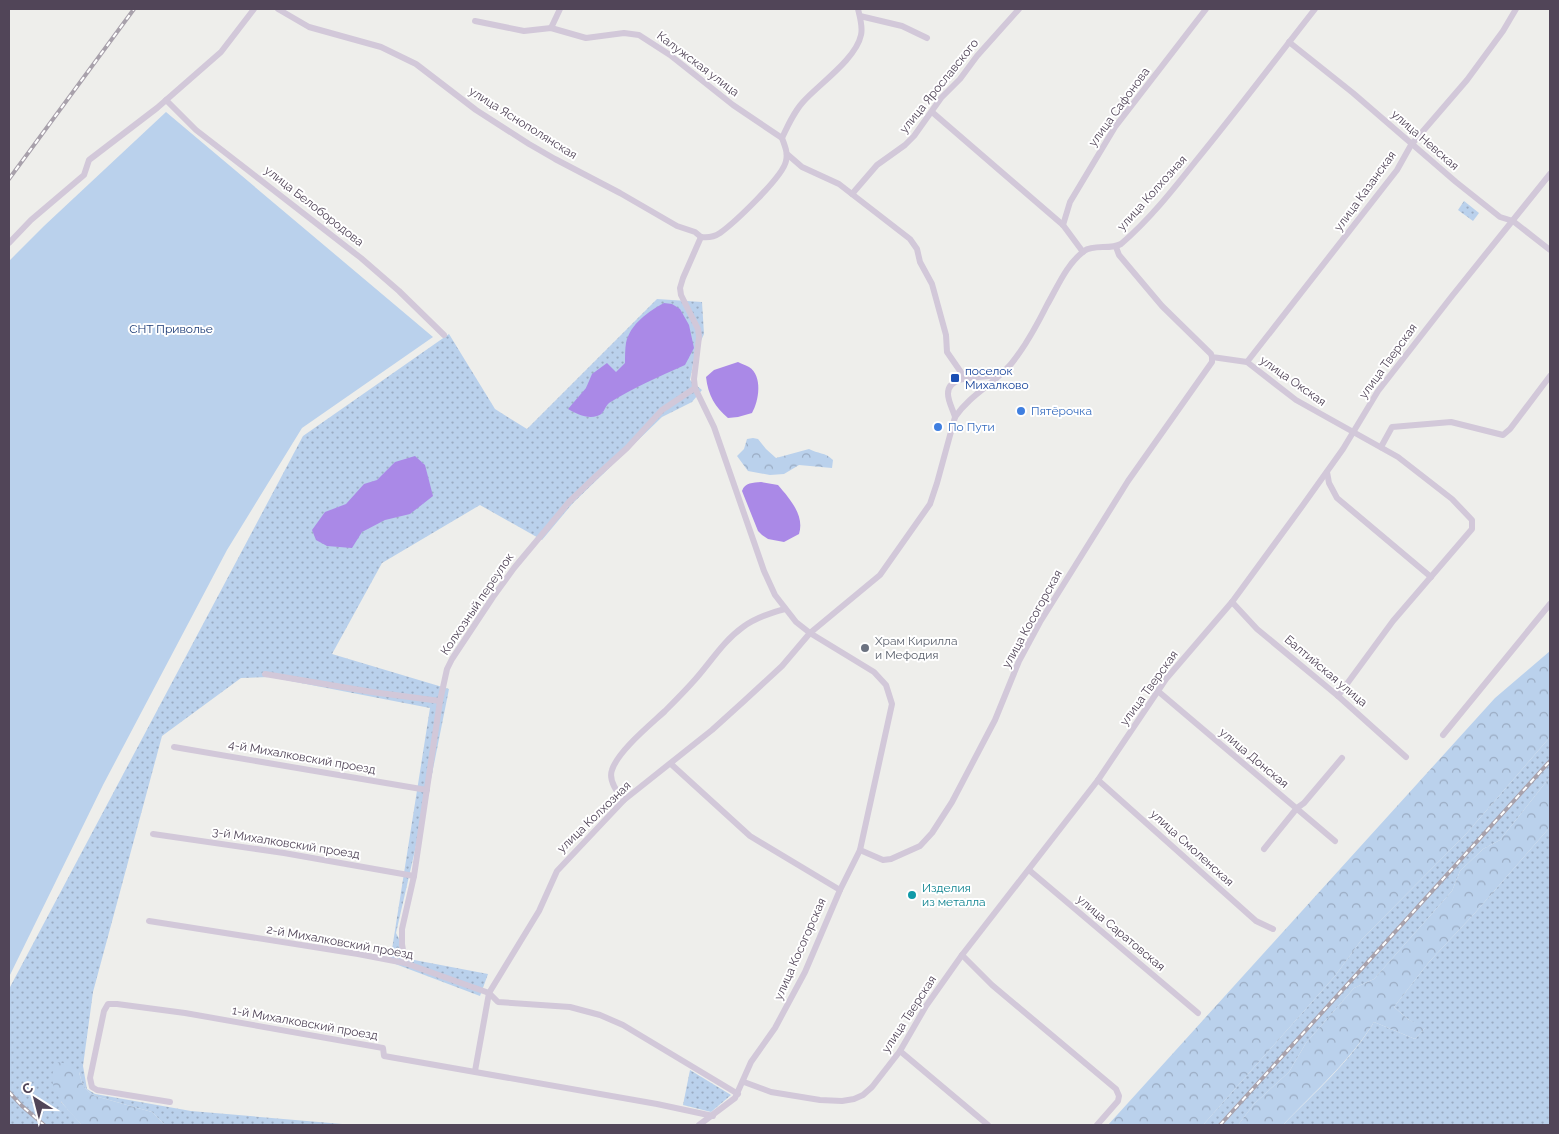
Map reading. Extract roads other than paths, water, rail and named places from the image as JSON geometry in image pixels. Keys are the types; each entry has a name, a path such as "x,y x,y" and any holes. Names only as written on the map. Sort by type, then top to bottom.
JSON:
{"street":[{"path":"9,243 31,220 84,176 90,160 166,100 221,52 254,9"},
{"name":"улица Яснополянская","path":"278,9 308,27 381,47 416,64 476,110 555,160 701,237"},
{"path":"551,28 560,9"},
{"name":"улица Ярославского","path":"852,194 877,165 905,145 914,136 941,98 960,79 977,56 1019,9"},
{"name":"улица Сафонова","path":"1063,225 1070,202 1115,127 1206,9"},
{"name":"улица Колхозная","path":"1083,252 1088,249 1116,247 1143,223 1214,140 1314,9"},
{"name":"улица Казанская","path":"1247,362 1397,170 1411,145 1467,80 1503,31 1516,9"},
{"path":"810,633 796,622 775,596 764,571 714,427 696,388 694,379 699,337 698,329 680,288 701,237 709,237 720,233 768,188 785,166 787,154 782,138 790,120 803,102 842,64 857,44 862,32 859,12 902,26 927,38"},
{"name":"Калужская улица","path":"475,20 524,31 551,28 586,38 624,33 643,37 670,55 733,105 782,138"},
{"name":"улица Невская","path":"1288,42 1353,92 1411,145 1500,217 1513,221 1550,250"},
{"name":"улица Белобородова","path":"166,100 196,130 361,258 399,291 444,335"},
{"path":"932,112 1063,225 1083,252 1062,275 1048,304 1016,357 1001,374 976,394 955,417"},
{"path":"787,154 802,167 839,184 916,246 920,262 931,280 937,297 946,334 947,352 964,376"},
{"name":"улица Тверская","path":"744,1082 762,1090 813,1100 846,1100 861,1096 867,1092 900,1050 926,1006 962,955 1098,780 1166,679 1232,602 1327,472 1378,391 1550,174"},
{"path":"1116,247 1119,255 1162,306 1212,357"},
{"name":"улица Окская","path":"1212,357 1247,362 1296,400 1398,457 1452,500 1471,518 1473,523 1472,529 1430,577"},
{"name":"улица Косогорская","path":"860,850 884,860 920,846 932,833 952,802 995,720 1019,660 1040,622 1128,481 1212,362 1212,357"},
{"path":"955,417 945,390 964,376 1001,374"},
{"path":"1381,447 1392,427 1440,422 1451,422 1502,435 1508,431 1550,376"},
{"name":"Колхозный переулок","path":"405,962 401,940 402,929 414,876 440,701 447,669 452,659 493,597 530,548 579,491 626,450 662,410 696,388"},
{"name":"улица Колхозная","path":"475,1071 490,993 539,911 556,871 624,800 712,730 778,671 810,633 880,575 930,504 955,417"},
{"path":"1327,472 1329,483 1337,498 1430,577 1381,636 1338,696"},
{"name":"Балтийская улица","path":"1232,602 1257,629 1338,696 1406,757"},
{"path":"1443,735 1550,604"},
{"path":"624,800 618,792 611,775 614,765 623,753 694,681 716,653 738,630 754,620 785,609"},
{"name":"улица Косогорская","path":"738,1094 751,1062 775,1028 805,972 840,890 860,850 892,707 886,685 874,672 810,633"},
{"path":"265,674 440,701"},
{"name":"улица Донская","path":"1159,692 1335,841"},
{"name":"4-й Михалковский проезд","path":"174,747 426,790"},
{"path":"1264,849 1297,808 1304,803 1342,758"},
{"path":"671,764 750,836 840,890"},
{"name":"улица Смоленская","path":"1098,780 1256,920 1273,930"},
{"name":"3-й Михалковский проезд","path":"153,834 284,853 414,876"},
{"name":"улица Саратовская","path":"1029,870 1198,1013"},
{"name":"2-й Михалковский проезд","path":"149,921 405,962 490,993 498,1002 570,1007 600,1015 623,1025 738,1094"},
{"path":"962,955 992,985 1112,1086 1119,1096 1118,1102 1097,1125"},
{"name":"1-й Михалковский проезд","path":"170,1102 97,1090 92,1087 90,1078 104,1011 108,1004 185,1013 383,1048 384,1056 657,1104 713,1116"},
{"path":"900,1050 988,1125"},
{"path":"699,1125 732,1101 738,1094"}],"railway":[{"path":"9,179 134,9"},
{"path":"1220,1125 1550,761"},
{"path":"9,1092 44,1125"}],"place":[{"name":"поселок Михалково","path":"955,378"},
{"name":"Пятёрочка","path":"1021,411"},
{"name":"По Пути","path":"938,427"},
{"name":"Храм Кирилла и Мефодия","path":"865,648"},
{"name":"Изделия из металла","path":"912,895"}],"park label":[{"name":"СНТ Приволье","path":"171,329"}]}
